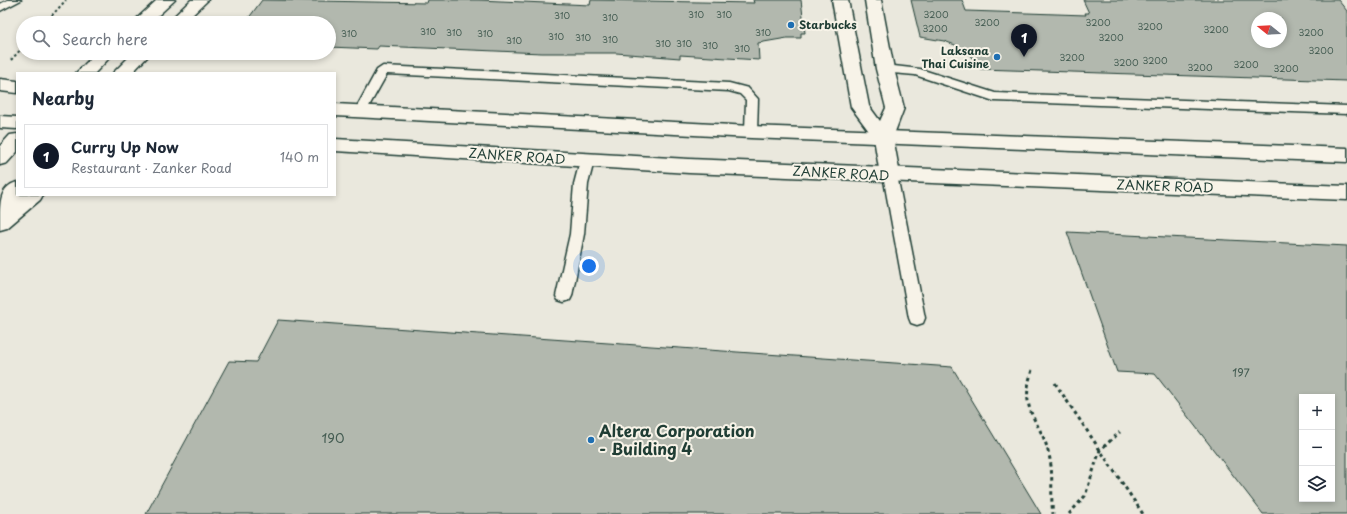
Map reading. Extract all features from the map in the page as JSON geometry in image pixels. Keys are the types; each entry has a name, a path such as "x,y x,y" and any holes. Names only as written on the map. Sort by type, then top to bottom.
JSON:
{"main road":[{"path":"148,16 167,0"},
{"path":"183,16 200,0"},
{"path":"840,0 860,107 883,137 890,175"},
{"path":"873,0 884,69 894,108 883,137"},
{"path":"86,72 99,60"},
{"path":"123,72 136,60"},
{"path":"0,86 16,87"},
{"path":"336,110 751,132 1347,155"},
{"path":"0,122 16,123"},
{"path":"0,158 16,141"},
{"name":"ZANKER ROAD","path":"336,145 587,161 1347,194"},
{"path":"0,211 16,190"},
{"path":"0,222 32,196"}],"lane":[{"path":"0,8 16,0"},
{"path":"884,69 916,72 994,97 1347,110"},
{"path":"360,112 383,70 729,88 744,91 752,99 751,132"},
{"path":"564,296 577,234 581,184 587,161"},
{"path":"890,175 917,318"}],"path":[{"path":"51,16 66,0"},
{"path":"11,60 16,55"},
{"path":"1032,370 1026,385 1026,400 1049,454 1052,514"},
{"path":"1055,383 1143,514"},
{"path":"1069,514 1085,496 1100,450 1120,432"}],"building":[{"path":"262,0 427,3 428,0 478,0 590,5 591,0 754,3 753,0 801,0 805,33 801,33 801,38 787,38 758,43 759,60 680,55 680,58 616,53 542,53 379,46 377,49 336,47 336,16 250,16"},
{"path":"911,0 962,0 966,11 1086,15 1085,13 1089,13 1083,0 1338,0 1347,11 1347,81 980,69 969,54 958,46 944,41 920,37"},
{"path":"1067,232 1347,246 1347,514 1263,514 1155,374 1117,372"},
{"name":"Altera Corporation - Building 4","path":"278,320 952,367 1041,514 146,514 229,361 256,362"}],"place":[{"name":"Starbucks","path":"791,25"},
{"name":"Laksana Thai Cuisine","path":"997,57"},
{"name":"Curry Up Now","path":"1024,57"},
{"name":"Altera Corporation - Building 4","path":"591,440"}]}
